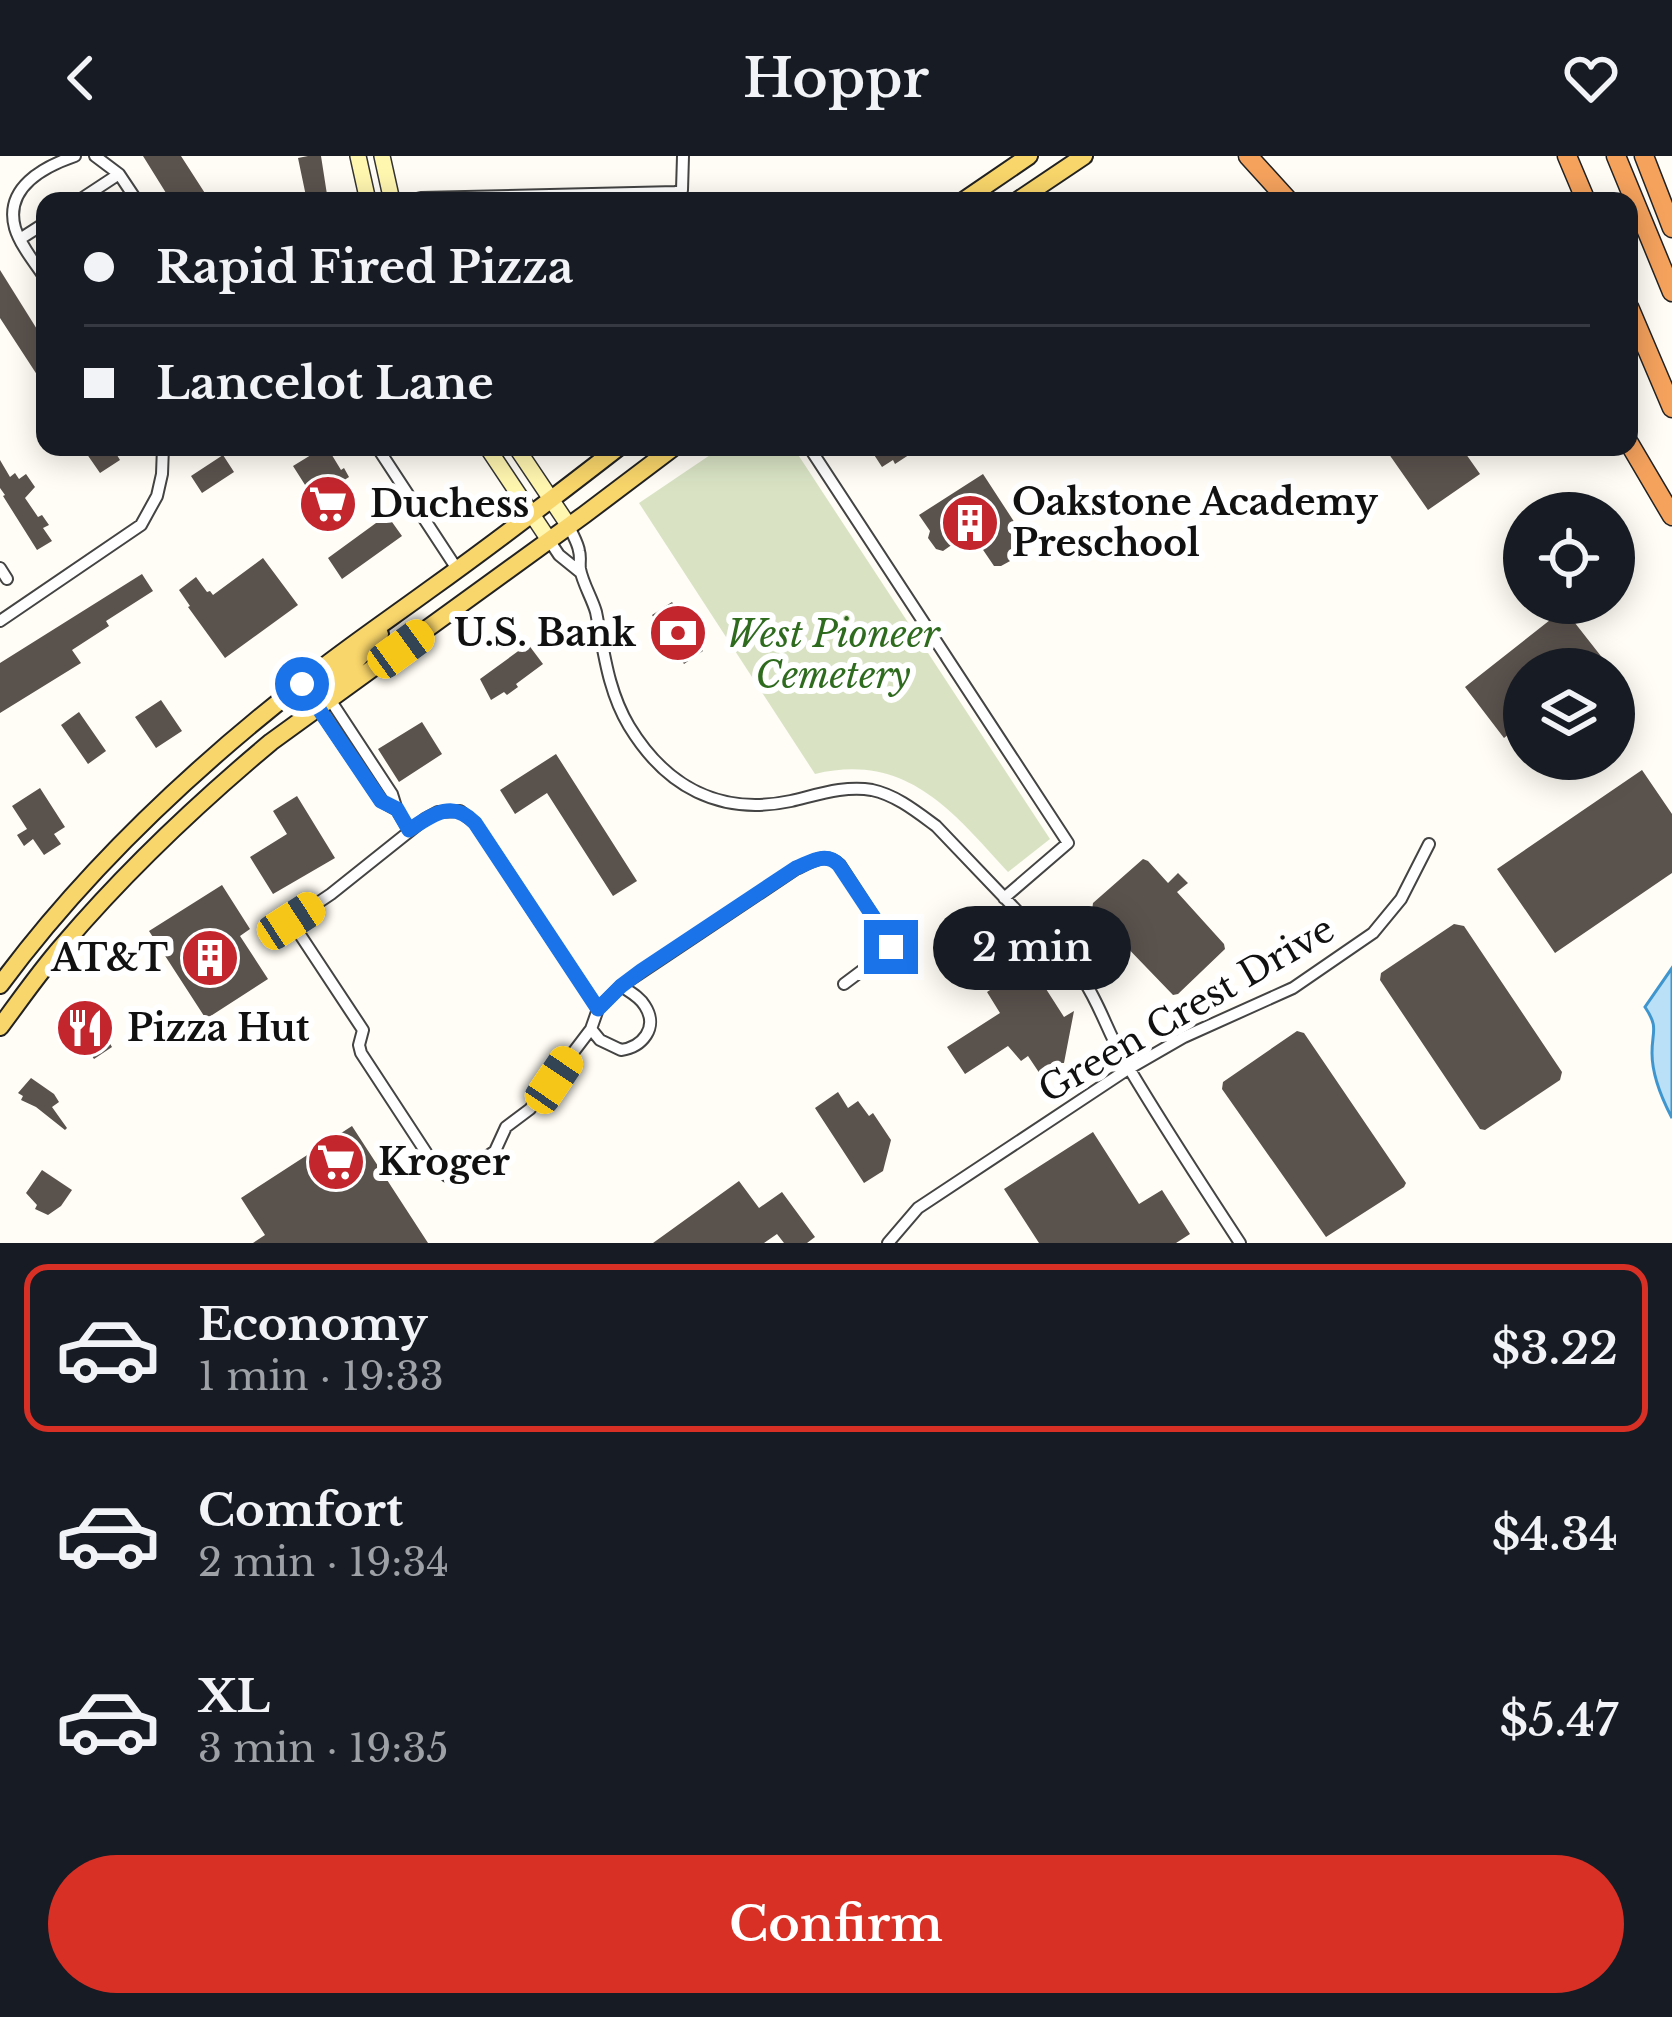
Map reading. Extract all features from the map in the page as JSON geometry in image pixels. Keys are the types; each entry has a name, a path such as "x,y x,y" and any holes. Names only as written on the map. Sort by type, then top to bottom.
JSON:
{"highway":[{"path":"1248,156 1281,192"},
{"path":"1259,156 1268,178"},
{"path":"1567,156 1582,192"},
{"path":"1616,156 1631,192"},
{"path":"1644,156 1672,228"},
{"path":"1638,209 1672,292"},
{"path":"1638,328 1672,408"},
{"path":"1638,456 1672,516"}],"main road":[{"path":"976,192 1029,156"},
{"path":"1030,192 1084,156"},
{"path":"0,1022 118,884 271,742 394,614 607,456"},
{"path":"0,985 62,908 120,848 256,722 317,691 549,540 662,456"},
{"path":"214,791 236,759 257,741 256,722"},
{"path":"80,926 81,910 202,788 219,753"},
{"path":"0,1022 8,999 61,934 62,908"}],"street":[{"path":"36,264 16,233 13,211 20,190 49,165 75,156"},
{"path":"95,156 119,174 131,192"},
{"path":"358,156 366,192"},
{"path":"382,156 390,192"},
{"path":"676,192 683,185 683,156"},
{"path":"92,192 119,174"},
{"path":"20,239 36,229"},
{"path":"0,621 141,525 157,496 163,456"},
{"path":"383,456 457,569"},
{"path":"494,456 560,555 580,572"},
{"path":"522,456 579,549 580,572 595,607 615,698 647,752 691,790 717,801 745,806 778,804 834,790 875,790 936,826 1084,981 1130,1069 1240,1243"},
{"path":"815,456 1067,843 1004,898"},
{"path":"317,691 381,801 397,809 409,830"},
{"path":"598,1009 468,815 460,811 438,812 409,830 291,921 363,1030 358,1045 361,1053 447,1176 459,1176 495,1151 506,1126 530,1109 591,1029 598,1009 621,986 796,868 828,857 839,865 890,942 888,951 844,983"},
{"name":"Green Crest Drive","path":"888,1243 918,1208 1130,1069 1184,1036 1293,988 1373,933 1401,898 1430,844"},
{"path":"591,1029 600,1040 620,1050 638,1045 646,1036 647,1009 621,986"}],"green space":[{"name":"West Pioneer Cemetery","path":"709,456 799,456 1050,839 1008,872 947,809 902,780 847,769 815,774 639,503"}],"water":[{"path":"1672,968 1672,1118 1656,1078 1653,1025 1645,1007"}],"building":[{"path":"143,156 181,156 204,192 165,192"},
{"path":"321,156 327,192 305,192 298,158"},
{"path":"0,270 36,328 36,373 0,318"},
{"path":"88,456 118,456 120,460 100,473"},
{"path":"221,456 234,472 202,493 191,476"},
{"path":"309,456 332,456 349,477 338,484 350,503 318,523 306,505 314,499 293,466"},
{"path":"875,456 907,456 895,464 893,460 882,467"},
{"path":"1390,456 1467,456 1480,474 1428,510"},
{"path":"0,460 10,477 15,473 19,479 26,474 35,487 25,498 49,525 43,528 52,541 37,550 3,496"},
{"name":"Oakstone Academy Preschool","path":"983,474 1028,543 1001,566 994,566 977,541 963,537 943,551 936,549 919,515"},
{"path":"387,515 402,536 342,579 328,558"},
{"path":"263,558 298,605 225,658 179,590 196,577 213,595"},
{"path":"142,574 153,591 72,650 81,663 0,713 0,663"},
{"name":"U.S. Bank","path":"672,602 698,628 691,633 703,651 684,664 669,648 652,615"},
{"path":"1545,624 1576,624 1595,648 1514,648"},
{"path":"528,644 543,664 507,695 504,692 491,700 480,679"},
{"path":"1503,657 1503,737 1465,687"},
{"path":"161,700 182,731 156,748 135,717"},
{"path":"79,712 106,751 88,764 61,725"},
{"path":"422,722 442,754 399,782 378,749"},
{"path":"556,754 637,881 613,896 547,793 515,814 500,790"},
{"path":"1642,770 1672,814 1672,873 1555,953 1497,869 1627,780 1635,780"},
{"path":"40,788 65,827 54,834 61,844 44,855 33,839 24,846 17,835 27,829 12,806"},
{"path":"297,796 335,858 273,894 250,857 287,834 273,811"},
{"path":"1143,859 1168,883 1178,873 1188,883 1177,892 1224,944 1225,949 1178,994 1173,995 1092,911 1093,903"},
{"name":"AT&T","path":"222,885 250,929 240,936 268,979 206,1019 149,931"},
{"path":"1454,924 1464,926 1562,1072 1560,1080 1485,1130 1380,980 1381,973"},
{"path":"1030,964 1064,1017 1074,1011 1064,1063 1046,1076 1028,1056 1021,1061 1008,1046 965,1074 947,1047 1000,1013 987,992"},
{"name":"Pizza Hut","path":"85,999 111,1040 112,1047 94,1059 90,1053 86,1056 59,1016"},
{"path":"1297,1031 1304,1033 1406,1183 1326,1237 1222,1089 1223,1082"},
{"path":"31,1078 54,1094 59,1102 52,1107 65,1130 21,1100 18,1093"},
{"path":"838,1092 848,1108 858,1101 869,1116 873,1113 891,1140 883,1171 864,1183 815,1108"},
{"name":"Kroger","path":"352,1126 428,1243 253,1243 265,1235 241,1198"},
{"path":"1093,1132 1139,1204 1162,1190 1190,1234 1176,1243 1039,1243 1004,1189"},
{"path":"42,1170 72,1190 48,1215 35,1209 37,1205 26,1193"},
{"path":"739,1181 759,1208 782,1192 815,1237 807,1243 784,1243 777,1234 764,1243 653,1243"}],"place":[{"name":"Duchess","path":"328,504"},
{"name":"Oakstone Academy Preschool","path":"970,523"},
{"name":"U.S. Bank","path":"678,633"},
{"name":"AT&T","path":"210,958"},
{"name":"Pizza Hut","path":"85,1028"},
{"name":"Kroger","path":"336,1162"}],"route":[{"path":"302,684 381,801 397,809 409,830 448,809 468,815 598,1009 641,971 796,868 821,858 839,865 891,947"}]}
